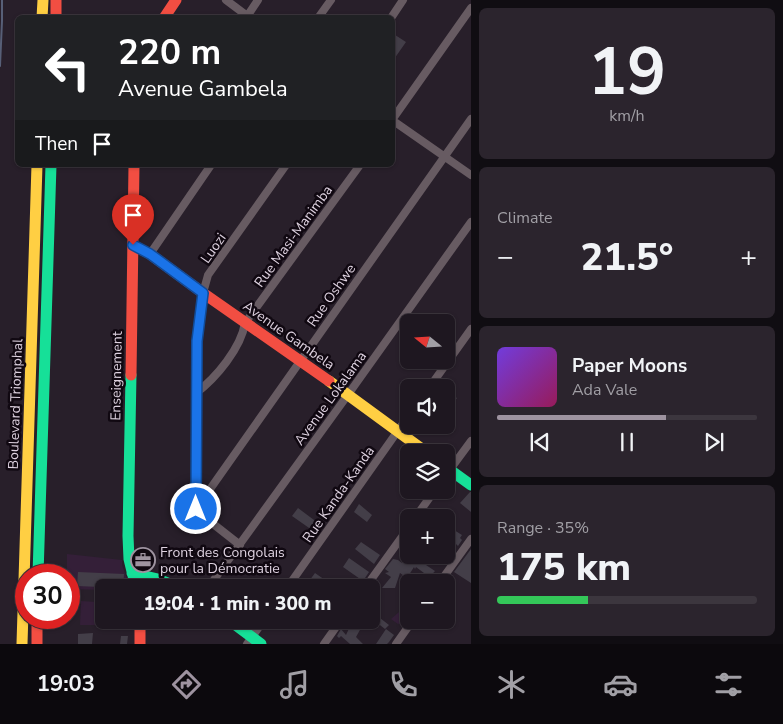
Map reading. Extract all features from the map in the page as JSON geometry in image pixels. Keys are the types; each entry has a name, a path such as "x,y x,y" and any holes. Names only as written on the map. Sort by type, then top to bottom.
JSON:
{"main road":[{"path":"42,15 43,0"},
{"path":"56,0 56,15"},
{"path":"166,15 176,0"},
{"name":"Boulevard Triomphal","path":"22,644 37,167"},
{"name":"Boulevard Triomphal","path":"38,564 51,167"},
{"name":"Enseignement","path":"134,167 128,536 129,559 134,579"},
{"name":"Avenue Gambela","path":"133,245 150,254 245,323 300,360 414,444"},
{"path":"455,475 470,485"},
{"path":"132,573 158,579"},
{"path":"37,629 37,644"},
{"path":"140,629 140,644"},
{"path":"239,629 253,642"}],"street":[{"path":"226,0 245,15"},
{"path":"249,15 258,0"},
{"path":"320,15 331,0"},
{"path":"393,15 403,0"},
{"path":"395,116 470,8"},
{"name":"Rue Oshwe","path":"196,509 470,120"},
{"path":"395,122 470,175"},
{"path":"150,254 211,167"},
{"name":"Luozi","path":"196,509 197,341 203,293 208,276 285,167"},
{"name":"Rue Masi-Manimba","path":"196,393 206,385 228,359 241,338 245,323 359,167"},
{"name":"Avenue Lokalama","path":"215,579 470,222"},
{"path":"435,379 470,329"},
{"name":"Rue Kanda-Kanda","path":"293,579 400,427"},
{"path":"455,460 470,441"},
{"path":"196,509 240,545"},
{"path":"371,579 400,539"},
{"path":"446,574 470,539"},
{"path":"253,642 260,629"},
{"path":"324,644 335,629"},
{"path":"396,644 407,629"}],"shaded area":[{"path":"67,554 122,560 127,579 95,579 95,590 80,589 80,564 67,564"},
{"path":"81,601 95,602 95,625 80,625"},
{"path":"399,612 400,613 400,623 391,619"}],"building":[{"path":"395,35 406,42 395,58"},
{"path":"471,492 471,512 460,503"},
{"path":"359,504 372,515 367,522 354,512"},
{"path":"298,508 318,523 312,530 292,516"},
{"path":"455,531 462,535 460,538 462,540 458,546 456,544 455,545"},
{"path":"361,542 380,555 374,564 355,549"},
{"path":"471,549 471,583 454,572"},
{"path":"349,558 369,572 364,579 360,579 343,567"},
{"path":"393,559 398,560 400,564 424,564 435,571 432,574 423,574 414,567 410,574 400,573 395,588 382,588 391,577 385,573 389,572 385,569"},
{"path":"80,572 124,574 124,579 95,579 95,587 80,586"},
{"path":"315,573 324,579 311,579"},
{"path":"380,618 389,625 385,629 380,625"},
{"path":"341,629 346,635 349,629 360,629 356,637 363,644 350,644 341,636 339,638 337,636"},
{"path":"386,629 394,635 387,644 376,644"},
{"path":"93,633 92,644 78,644 78,634"},
{"path":"121,636 128,636 127,644 120,644"}],"waterway":[{"path":"0,66 2,0"}],"traffic: fast":[{"path":"38,564 51,167"},
{"path":"131,375 128,536 129,559 134,579"},
{"path":"455,473 471,485"},
{"path":"132,573 158,579"},
{"path":"241,629 261,644"}],"traffic: slow":[{"path":"42,15 43,0"},
{"path":"22,644 37,167"},
{"path":"329,381 415,444"}],"traffic: jam":[{"path":"56,0 56,15"},
{"path":"166,15 176,0"},
{"path":"131,375 134,167"},
{"path":"133,245 150,254 329,381"},
{"path":"37,629 37,644"},
{"path":"140,629 140,644"}],"place":[{"name":"Front des Congolais pour la Démocratie","path":"143,560"}],"route":[{"path":"133,245 150,254 203,293 197,341 196,509"}]}
